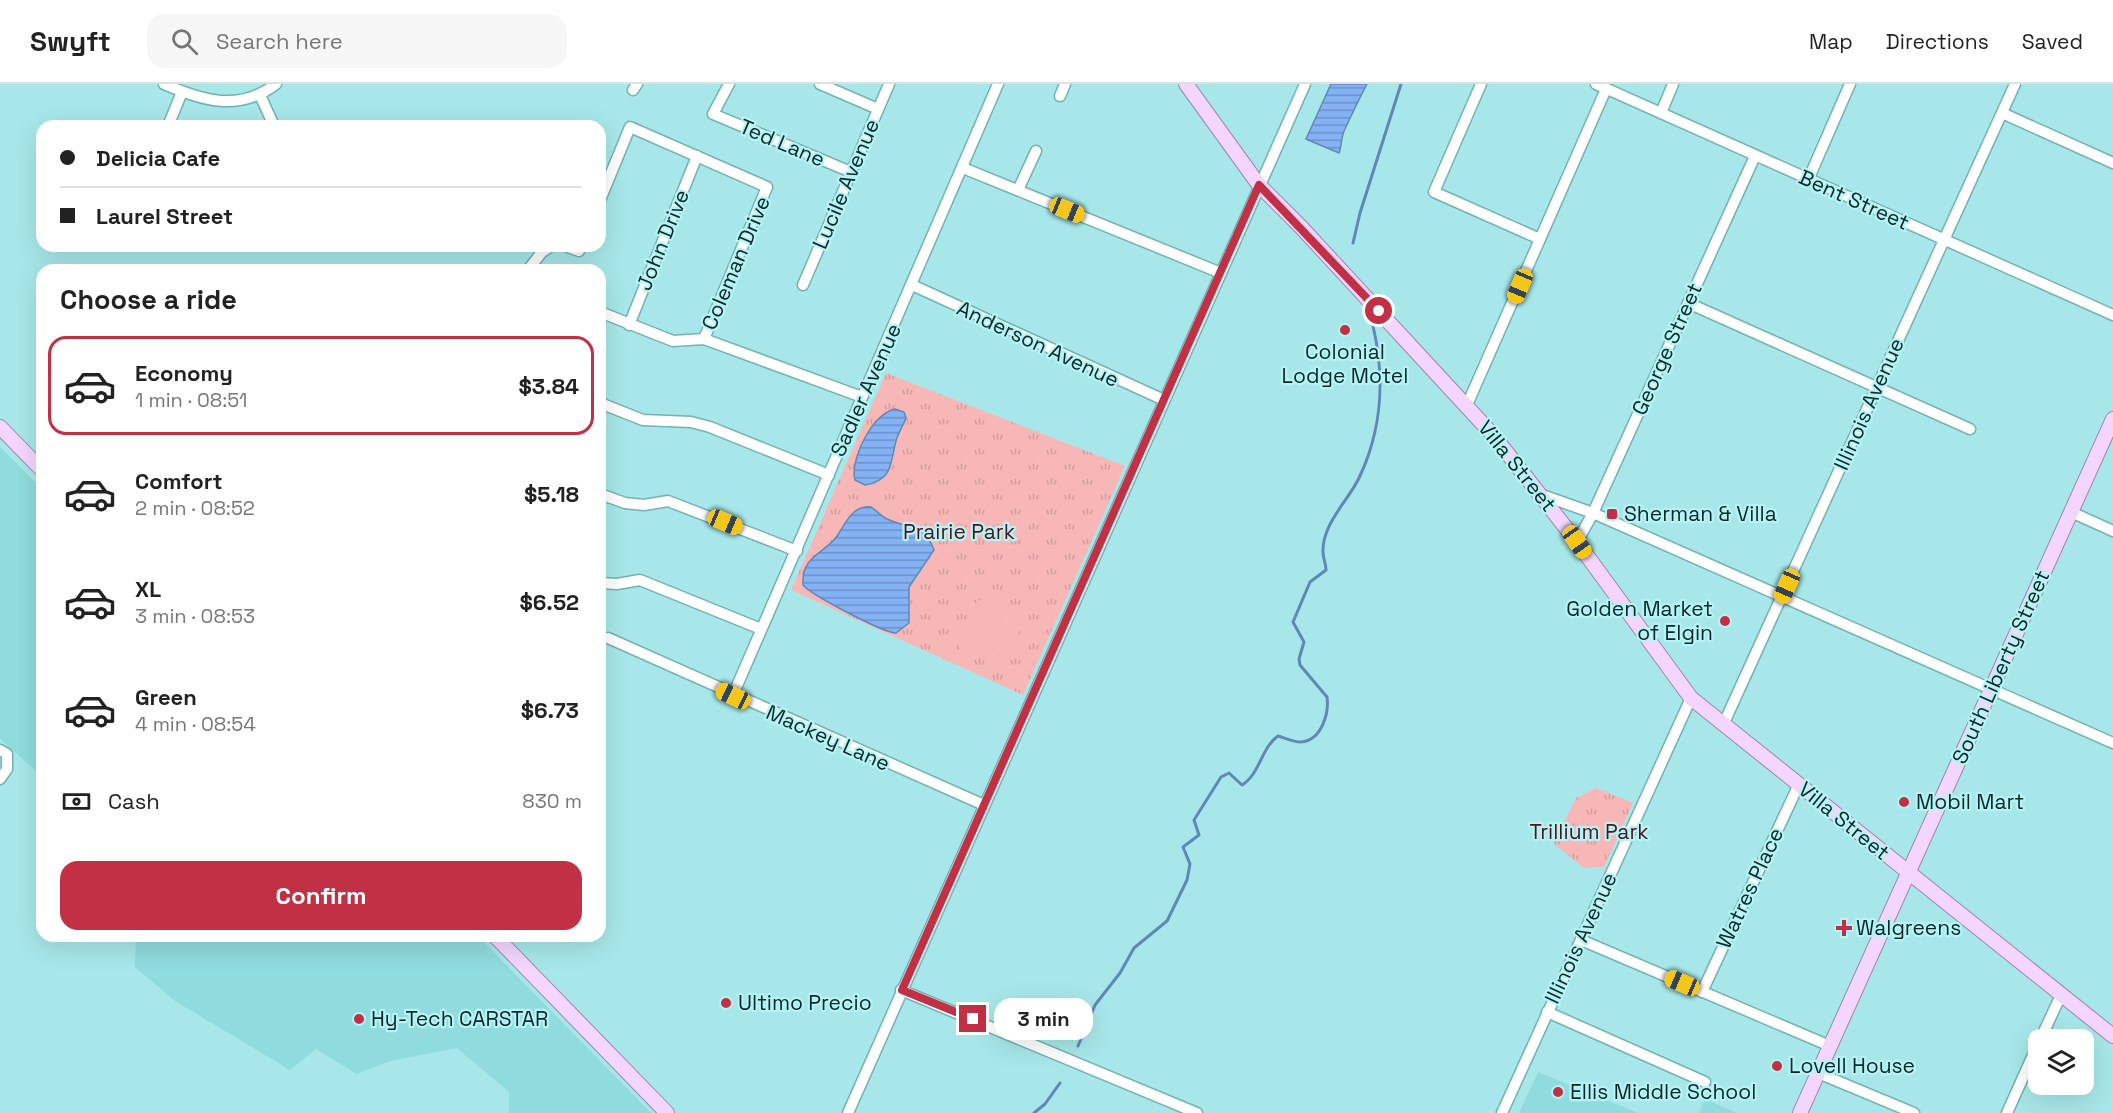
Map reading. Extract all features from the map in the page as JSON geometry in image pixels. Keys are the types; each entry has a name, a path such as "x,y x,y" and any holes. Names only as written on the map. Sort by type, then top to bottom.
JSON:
{"main road":[{"name":"Villa Street","path":"1186,84 1259,185 1467,405 1542,495 1691,698 2113,1036"},
{"name":"South Liberty Street","path":"1800,1113 2113,419"},
{"path":"0,427 36,464"},
{"path":"501,942 667,1113"}],"street":[{"path":"164,84 213,102 237,101 260,95 276,84"},
{"name":"Ted Lane","path":"729,84 713,114 851,172"},
{"path":"820,84 878,109"},
{"name":"Lucile Avenue","path":"802,285 889,84"},
{"name":"Sadler Avenue","path":"733,696 998,84"},
{"path":"1060,96 1065,84"},
{"path":"848,1113 1305,84"},
{"path":"1481,84 1434,192 1540,238"},
{"name":"Bent Street","path":"1596,84 2113,315"},
{"path":"1660,113 1673,84"},
{"path":"1808,180 1850,84"},
{"name":"Illinois Avenue","path":"1724,723 2015,84"},
{"path":"1467,405 1606,89"},
{"path":"170,120 182,92"},
{"path":"260,95 270,120"},
{"path":"2002,113 2113,163"},
{"path":"606,185 630,127 697,156"},
{"path":"1018,190 1036,151"},
{"name":"Coleman Drive","path":"697,156 767,187 704,339"},
{"name":"John Drive","path":"629,325 697,156"},
{"name":"George Street","path":"1577,542 1593,513 1755,156"},
{"path":"963,168 1221,273"},
{"path":"533,264 542,252"},
{"name":"Anderson Avenue","path":"912,285 1164,400"},
{"path":"1689,303 1970,429"},
{"path":"606,315 673,341 704,339 862,397"},
{"path":"606,406 643,420 691,422 710,427 829,475"},
{"path":"1542,495 1593,513 2113,743"},
{"path":"606,496 625,503 644,505 668,501 797,551"},
{"path":"2071,512 2113,531"},
{"path":"606,584 617,585 640,580 761,629"},
{"name":"Mackey Lane","path":"608,638 733,696 984,805"},
{"name":"Illinois Avenue","path":"1502,1113 1691,698"},
{"path":"0,750 7,754 8,762 0,779"},
{"name":"Watres Place","path":"1702,992 1799,784"},
{"path":"1581,940 1830,1046"},
{"path":"902,990 1197,1113"},
{"path":"2045,1029 2061,994"},
{"path":"1547,1012 1705,1082"},
{"path":"2007,1113 2028,1066"},
{"path":"1818,1073 1914,1113"}],"shaded area":[{"path":"1331,84 1367,84 1344,132 1339,153 1306,139"},
{"path":"895,409 904,412 906,418 897,438 889,469 881,479 865,485 855,480 857,456 872,427 879,419"},
{"path":"0,447 36,483 36,771 0,739"},
{"path":"864,507 871,507 887,519 921,532 931,542 934,550 909,587 909,623 896,633 848,613 803,585 803,575 810,561 832,542 854,512"},
{"path":"136,942 484,942 651,1113 509,1113 509,1092 457,1048 390,1061 357,1074 316,1049 290,1070 175,1001 135,967"},
{"name":"Ellis Middle School","path":"1538,1072 1638,1113 1519,1113"},
{"name":"Ellis Middle School","path":"1705,1099 1737,1113 1699,1113"}],"green space":[{"name":"Prairie Park","path":"886,373 1125,466 1023,695 791,590"},
{"path":"983,598 995,603 999,612 1003,614 1001,620 1021,628 1009,656 987,646 974,655 959,648 959,634 972,622 971,607"},
{"name":"Trillium Park","path":"1596,788 1633,803 1604,867 1584,868 1553,843 1576,798"}],"waterway":[{"path":"1353,243 1360,213 1401,84"},
{"path":"1078,1046 1095,1005 1120,973 1134,948 1167,921 1187,880 1190,864 1183,847 1199,835 1194,820 1221,777 1229,773 1242,785 1253,774 1268,747 1278,736 1301,742 1314,736 1323,725 1327,710 1327,697 1300,665 1299,659 1304,642 1293,622 1310,582 1326,570 1323,552 1327,532 1336,513 1359,478 1373,441 1380,384 1373,326"},
{"path":"1034,1113 1045,1104 1060,1083"}],"place":[{"name":"Colonial Lodge Motel","path":"1345,330"},
{"name":"Sherman & Villa","path":"1612,514"},
{"name":"Golden Market of Elgin","path":"1725,621"},
{"name":"Mobil Mart","path":"1904,802"},
{"name":"Walgreens","path":"1844,928"},
{"name":"Ultimo Precio","path":"726,1003"},
{"name":"Hy-Tech CARSTAR","path":"359,1019"},
{"name":"Lovell House","path":"1777,1066"},
{"name":"Ellis Middle School","path":"1558,1092"}],"route":[{"path":"973,1019 902,990 1259,185 1379,311"}]}
